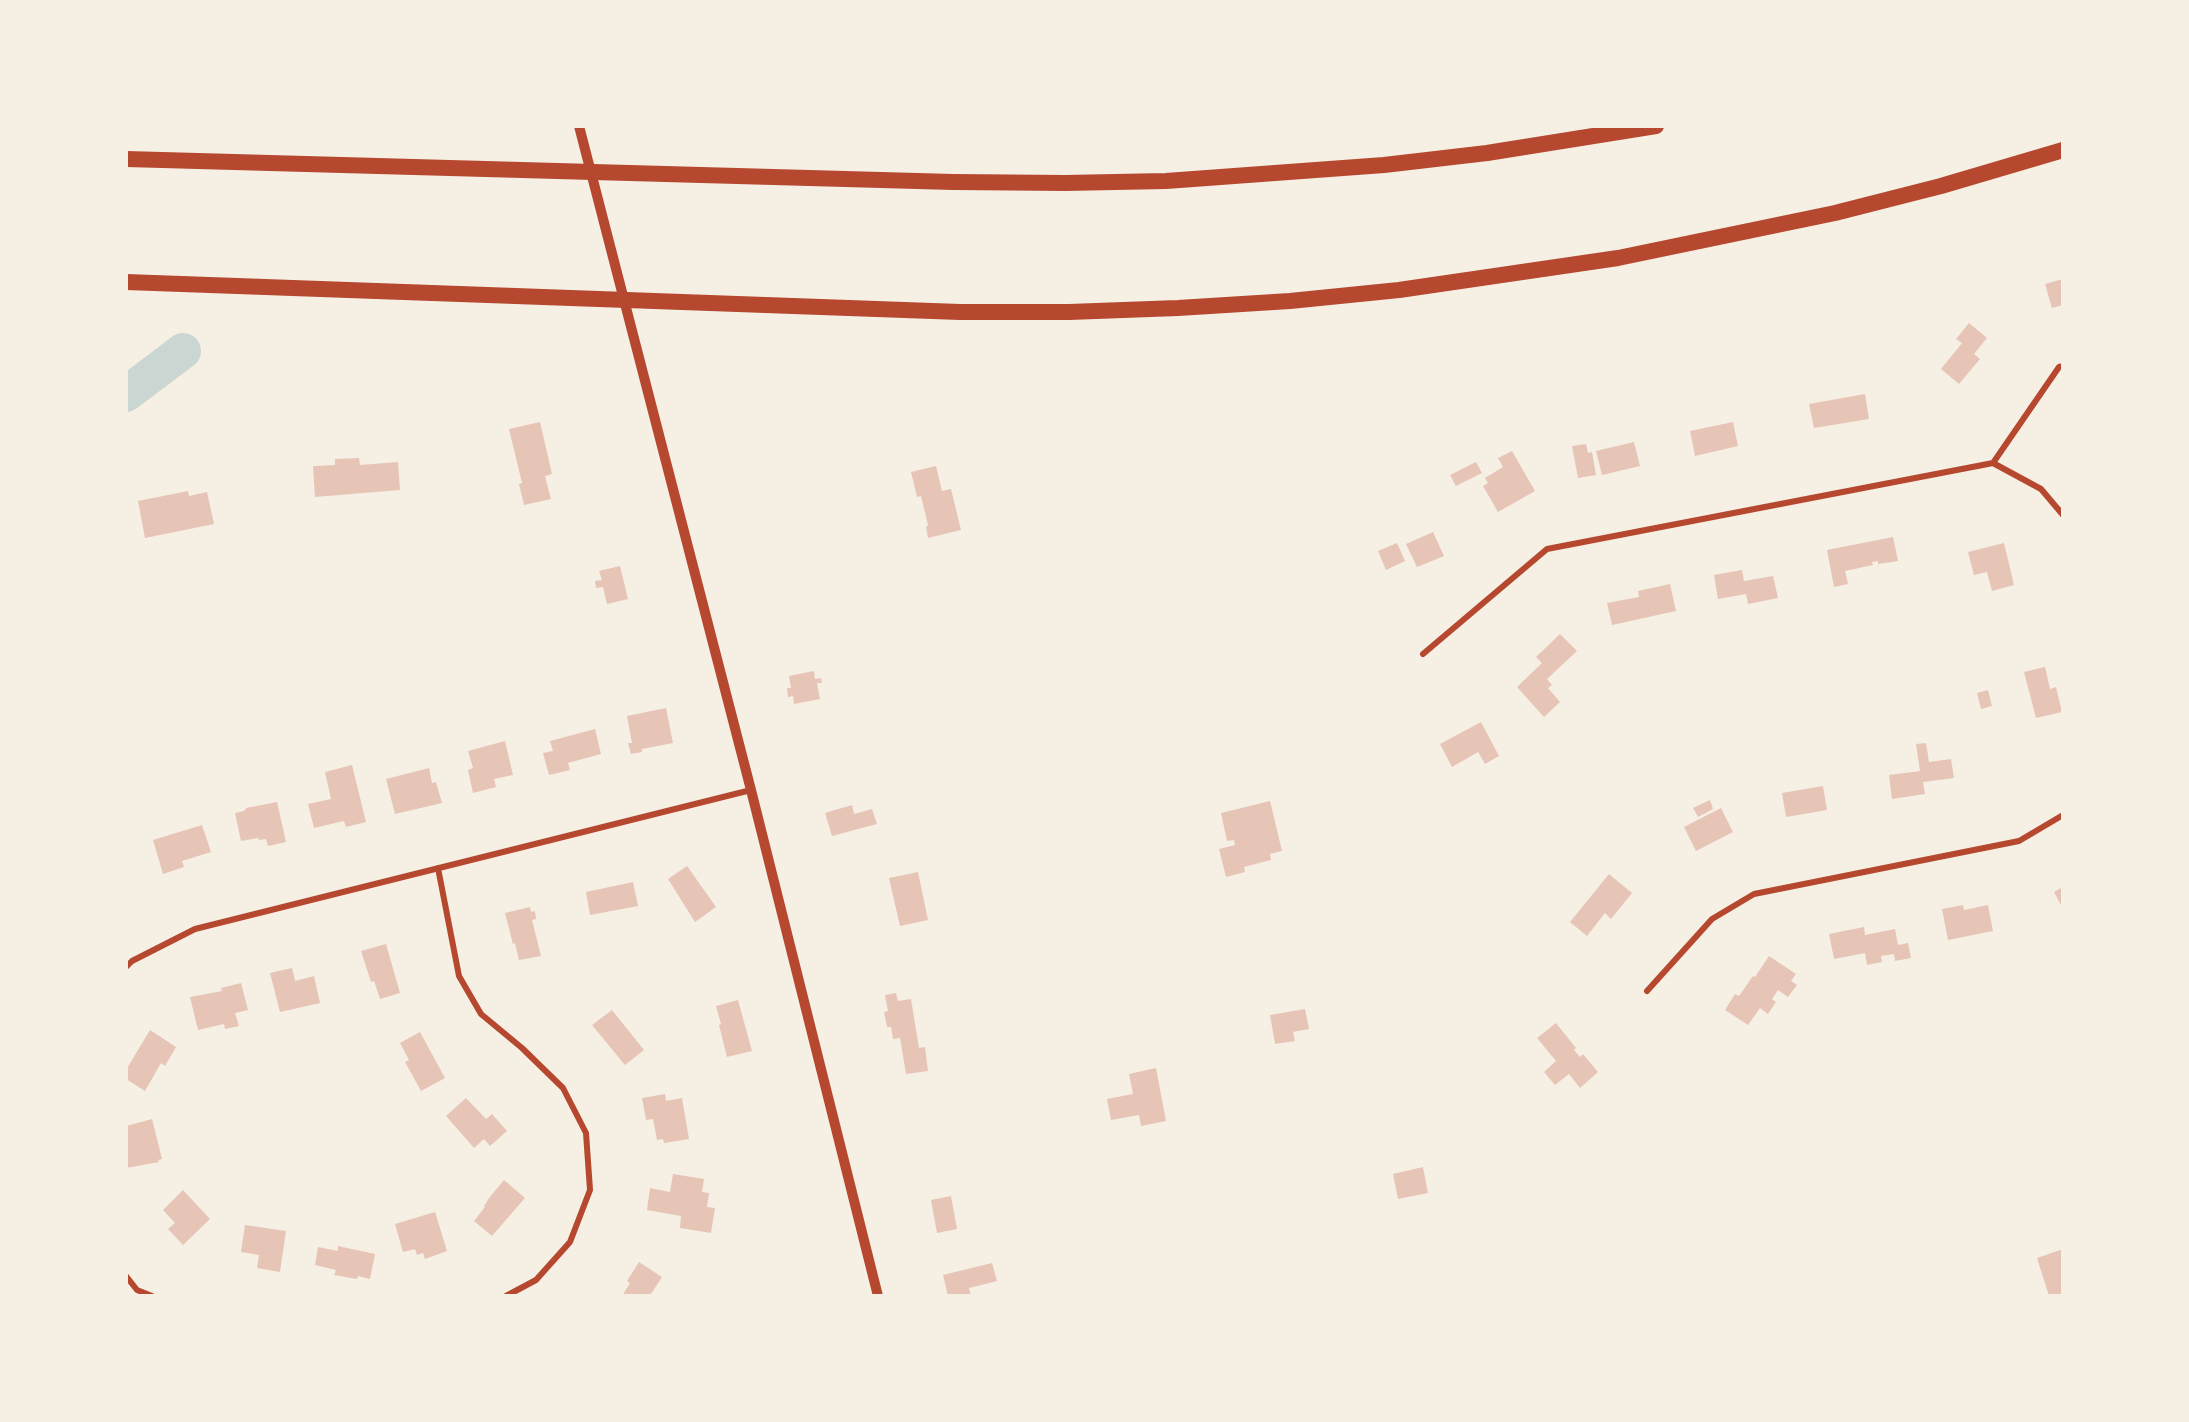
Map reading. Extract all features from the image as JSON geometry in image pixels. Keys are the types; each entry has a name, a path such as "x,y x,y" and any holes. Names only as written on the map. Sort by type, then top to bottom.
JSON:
{"highway":[{"path":"126,159 964,182 1166,181 1384,165 1497,151 1656,126"},
{"path":"126,282 960,312 1069,312 1268,303 1399,290 1606,260 1835,213 1941,186 2063,150"}],"street":[{"path":"579,126 752,790 878,1296"},
{"path":"1993,463 2059,367 2063,366"},
{"path":"1423,654 1547,549 1993,463 2042,489 2063,515"},
{"path":"126,967 132,961 195,929 752,790"},
{"path":"1647,991 1712,920 1754,894 2019,841 2063,815"},
{"path":"438,868 459,976 481,1014 563,1088 586,1133 590,1190 570,1242 537,1280 506,1296"},
{"path":"126,1276 137,1290 152,1296"}],"building":[{"path":"2063,279 2063,305 2052,308 2045,284"},
{"path":"1969,323 1987,338 1974,354 1980,359 1959,384 1941,369 1962,343 1956,339"},
{"path":"1865,394 1869,419 1814,428 1809,404"},
{"path":"540,422 552,474 545,476 551,499 524,505 519,484 522,483 509,429"},
{"path":"1733,422 1738,446 1695,456 1690,431"},
{"path":"1634,442 1640,466 1602,475 1596,451"},
{"path":"1586,444 1588,453 1592,452 1596,475 1578,478 1572,446"},
{"path":"1512,451 1535,491 1498,512 1483,486 1488,483 1485,478 1503,467 1498,458"},
{"path":"359,458 360,465 398,462 400,490 315,497 313,466 335,465 335,459"},
{"path":"1476,462 1482,473 1456,486 1450,475"},
{"path":"936,466 942,491 951,489 961,530 928,538 926,527 928,525 921,496 917,497 911,472"},
{"path":"188,491 189,496 207,492 214,524 145,538 138,501"},
{"path":"1433,532 1444,556 1417,567 1406,544"},
{"path":"1893,537 1898,561 1878,564 1878,561 1872,562 1873,565 1845,571 1848,584 1834,587 1827,550"},
{"path":"1397,543 1405,561 1386,570 1378,551"},
{"path":"2004,543 2014,585 1992,591 1987,572 1974,575 1968,552"},
{"path":"620,566 628,599 607,604 603,587 596,588 595,581 602,580 599,571"},
{"path":"1742,570 1744,581 1773,576 1778,598 1748,604 1746,594 1718,599 1714,575"},
{"path":"1670,584 1676,611 1612,625 1607,603 1639,597 1638,591"},
{"path":"1560,634 1577,651 1547,679 1552,685 1548,688 1560,702 1544,717 1517,687 1542,663 1536,657"},
{"path":"2045,667 2050,689 2056,687 2062,712 2036,718 2024,672"},
{"path":"814,671 815,679 821,678 822,683 817,683 820,699 794,704 793,696 788,697 787,688 791,688 789,676"},
{"path":"1988,690 1992,706 1981,709 1977,693"},
{"path":"666,708 673,743 642,749 642,752 631,754 628,743 632,743 627,716"},
{"path":"1481,722 1499,756 1485,764 1478,752 1452,767 1440,744"},
{"path":"595,729 601,754 568,763 570,770 549,775 543,753 553,751 550,741"},
{"path":"505,741 513,775 494,779 496,787 473,793 468,770 473,768 468,751"},
{"path":"1926,743 1929,762 1951,759 1954,778 1923,782 1925,794 1892,799 1889,775 1920,771 1916,744"},
{"path":"352,765 366,822 346,827 344,821 314,828 308,804 331,799 325,772"},
{"path":"429,768 432,783 436,782 442,803 395,814 386,779"},
{"path":"1823,786 1827,810 1786,817 1782,793"},
{"path":"1710,800 1713,809 1698,817 1693,808"},
{"path":"1270,801 1282,851 1270,854 1271,860 1244,867 1245,872 1226,877 1219,849 1235,845 1234,840 1227,841 1221,813"},
{"path":"277,802 286,842 268,846 266,839 241,841 235,813 244,811 246,808"},
{"path":"852,805 854,814 872,809 877,824 832,836 825,813"},
{"path":"1721,808 1733,832 1696,851 1684,827"},
{"path":"202,825 211,852 182,861 184,867 163,874 153,840"},
{"path":"687,866 716,907 695,922 668,879"},
{"path":"918,872 928,920 900,926 889,878"},
{"path":"1609,874 1632,893 1611,919 1605,913 1587,936 1570,922"},
{"path":"633,882 638,906 590,915 586,892"},
{"path":"2063,887 2063,909 2054,892"},
{"path":"1963,905 1964,910 1988,905 1993,931 1948,940 1942,909"},
{"path":"530,907 531,912 535,911 536,919 532,920 541,956 519,960 505,913"},
{"path":"1864,927 1865,935 1895,929 1898,945 1908,943 1911,958 1895,961 1894,954 1881,956 1882,962 1867,965 1865,953 1834,959 1829,934"},
{"path":"386,944 400,993 380,999 374,981 371,982 361,951"},
{"path":"1769,956 1796,974 1791,981 1797,985 1788,997 1778,990 1772,999 1776,1002 1768,1014 1760,1008 1748,1025 1725,1010 1735,994 1739,996 1753,976 1755,977"},
{"path":"292,968 295,981 314,976 320,1003 280,1012 270,973"},
{"path":"241,983 248,1010 235,1013 239,1026 225,1029 224,1024 198,1030 190,997 222,991 221,988"},
{"path":"896,993 898,1001 911,999 919,1048 925,1047 928,1071 906,1074 900,1038 893,1039 891,1027 887,1027 884,1012 888,1011 885,995"},
{"path":"738,1000 752,1051 727,1057 716,1006"},
{"path":"1305,1009 1309,1029 1293,1032 1295,1041 1275,1044 1270,1015"},
{"path":"612,1010 644,1050 625,1065 592,1025"},
{"path":"1556,1023 1576,1048 1574,1050 1580,1057 1583,1054 1598,1072 1580,1088 1569,1074 1555,1085 1544,1072 1556,1061 1537,1038"},
{"path":"150,1030 176,1047 165,1066 161,1063 145,1091 126,1079 126,1070"},
{"path":"420,1032 445,1078 421,1091 405,1062 409,1060 400,1043"},
{"path":"1156,1068 1166,1121 1141,1126 1139,1115 1111,1120 1107,1099 1133,1094 1129,1074"},
{"path":"665,1094 666,1101 682,1098 689,1139 664,1143 663,1139 657,1140 653,1119 646,1120 642,1098"},
{"path":"466,1098 486,1119 492,1114 507,1131 490,1146 484,1139 474,1148 446,1116"},
{"path":"152,1119 162,1159 158,1160 159,1162 126,1168 126,1126"},
{"path":"1423,1167 1428,1193 1398,1199 1393,1174"},
{"path":"673,1174 704,1179 702,1192 709,1193 707,1207 715,1208 711,1233 680,1228 681,1216 647,1210 650,1188 670,1192"},
{"path":"504,1180 525,1198 492,1236 474,1221"},
{"path":"183,1190 210,1219 183,1245 168,1229 175,1223 163,1210"},
{"path":"951,1196 957,1229 937,1233 931,1200"},
{"path":"435,1212 447,1251 425,1259 423,1253 417,1255 415,1249 403,1252 395,1224"},
{"path":"245,1225 286,1231 280,1272 257,1268 259,1255 241,1252"},
{"path":"338,1246 375,1254 370,1279 334,1275 336,1270 315,1265 318,1247 338,1251"},
{"path":"2063,1249 2063,1296 2049,1296 2037,1258"},
{"path":"639,1262 662,1277 651,1294 655,1296 622,1296 630,1283 627,1281"},
{"path":"992,1263 997,1281 969,1288 971,1296 948,1296 943,1275"}],"waterway":[{"path":"126,394 183,351"}]}
